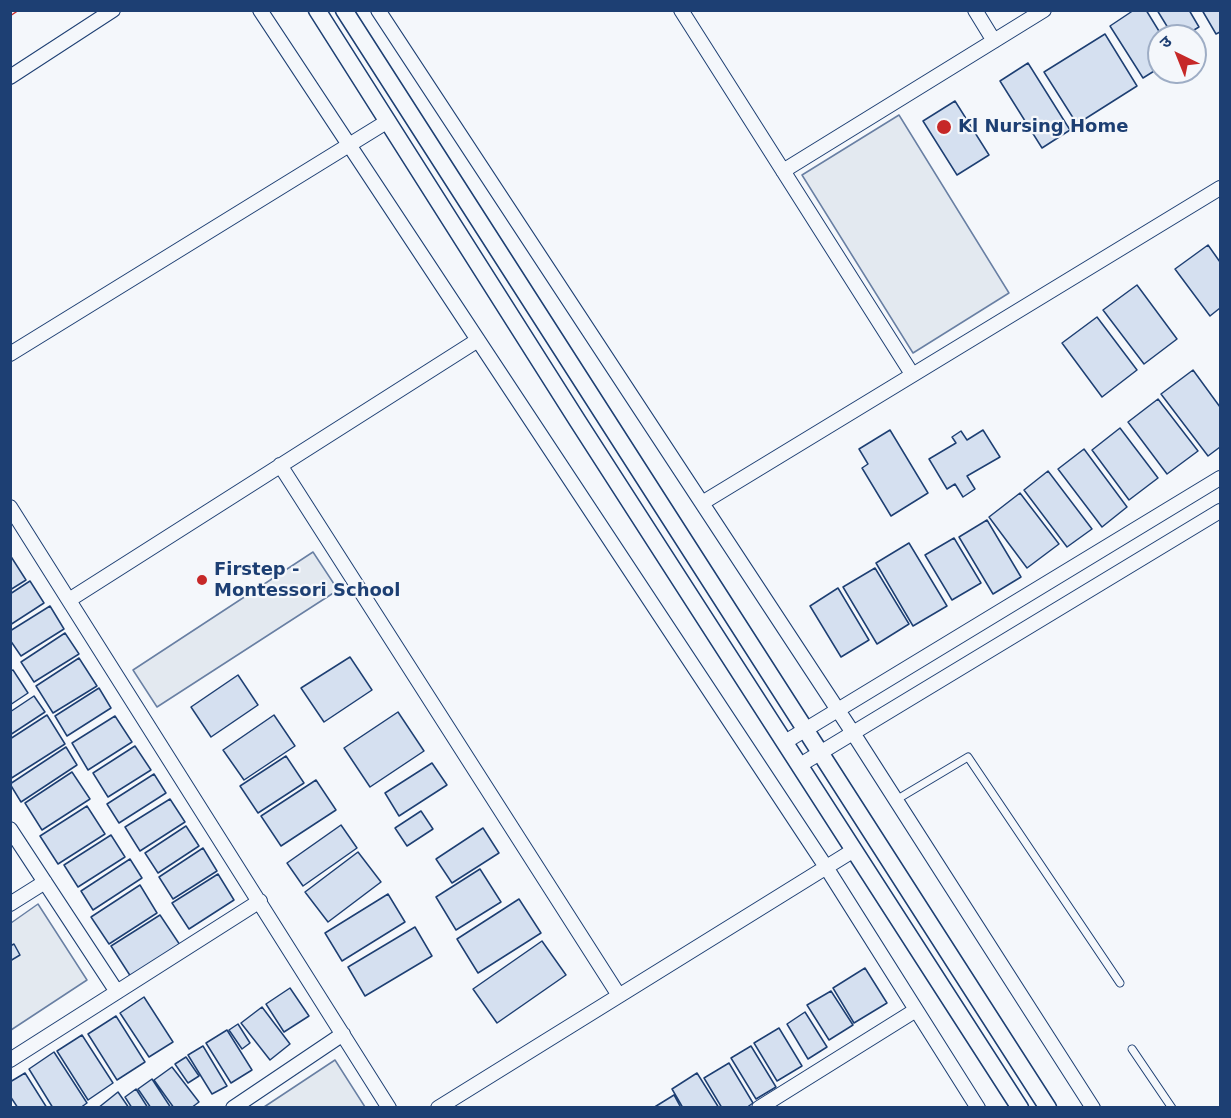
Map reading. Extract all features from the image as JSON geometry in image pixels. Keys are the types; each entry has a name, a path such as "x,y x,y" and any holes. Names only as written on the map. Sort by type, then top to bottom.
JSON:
{"street":[{"path":"10,77 113,10"},
{"path":"261,10 826,867 978,1107"},
{"path":"317,10 1020,1107"},
{"path":"344,10 1048,1107"},
{"path":"378,10 853,733 1093,1107"},
{"path":"681,10 912,374"},
{"path":"975,10 994,41"},
{"path":"783,171 1044,10"},
{"path":"10,354 388,121"},
{"path":"702,503 1221,188"},
{"path":"69,600 478,340"},
{"path":"280,465 618,994"},
{"path":"784,742 1221,478"},
{"path":"800,765 1221,511"},
{"path":"12,514 261,901 389,1107"},
{"path":"855,850 868,826"},
{"path":"10,829 117,992"},
{"path":"438,1107 855,850 883,849"},
{"path":"10,904 45,882"},
{"path":"10,1059 261,901"},
{"path":"769,1105 916,1010"},
{"path":"233,1107 343,1034"}],"lane":[{"path":"896,800 968,757 1120,983"},
{"path":"1132,1049 1172,1107"}],"shaded area":[{"path":"899,115 1009,293 913,353 802,175"},
{"path":"313,552 338,590 157,707 133,670"},
{"path":"38,904 87,980 11,1030 11,923"},
{"path":"335,1060 365,1107 264,1107"}],"building":[{"path":"1134,10 1146,10 1155,24 1147,24 1147,76 1143,78 1110,26"},
{"path":"1157,10 1189,10 1197,24 1166,24"},
{"path":"1202,10 1220,10 1220,32 1216,34"},
{"path":"1105,34 1137,86 1077,124 1044,72"},
{"path":"1028,63 1070,130 1042,148 1000,81"},
{"path":"955,101 989,155 957,175 923,121"},
{"path":"1208,245 1220,262 1220,308 1210,316 1175,269"},
{"path":"1137,285 1177,339 1144,364 1103,310"},
{"path":"1097,317 1137,370 1102,397 1062,343"},
{"path":"1193,370 1220,407 1220,447 1208,456 1161,394"},
{"path":"1158,399 1198,451 1167,474 1128,422"},
{"path":"1120,428 1158,478 1129,500 1092,450"},
{"path":"890,430 928,493 891,516 862,468 868,464 859,449"},
{"path":"983,430 1000,457 967,476 975,489 963,497 955,484 947,489 929,459 956,443 952,437 961,431 967,440"},
{"path":"1084,449 1127,507 1102,527 1058,469"},
{"path":"1048,471 1092,529 1067,547 1024,490"},
{"path":"1020,493 1059,544 1027,568 989,517"},
{"path":"987,520 1021,577 993,594 959,537"},
{"path":"954,538 981,583 952,600 925,555"},
{"path":"909,543 947,606 913,626 876,563"},
{"path":"10,555 26,580 10,590"},
{"path":"875,568 909,624 877,644 843,587"},
{"path":"30,581 44,603 10,625 10,594"},
{"path":"838,588 869,640 841,657 810,606"},
{"path":"50,606 64,629 21,656 10,640 10,631"},
{"path":"65,633 79,654 34,682 21,662"},
{"path":"350,657 372,690 324,722 301,688"},
{"path":"79,658 97,686 53,713 36,686"},
{"path":"13,670 28,693 10,705 10,671"},
{"path":"238,675 258,705 211,737 191,707"},
{"path":"99,688 111,708 67,736 55,716"},
{"path":"34,696 45,712 10,735 10,712"},
{"path":"398,712 424,751 370,787 344,748"},
{"path":"47,715 65,744 10,779 10,739"},
{"path":"274,715 295,746 244,780 223,750"},
{"path":"115,716 132,742 88,770 72,743"},
{"path":"135,746 151,770 108,797 93,773"},
{"path":"66,747 77,765 21,802 10,784"},
{"path":"286,756 304,783 258,813 240,786"},
{"path":"432,763 447,785 399,816 385,793"},
{"path":"72,772 90,799 42,830 25,803"},
{"path":"154,774 166,793 119,823 107,804"},
{"path":"316,780 336,810 281,846 261,816"},
{"path":"170,799 185,822 140,851 125,827"},
{"path":"87,806 105,834 58,864 40,836"},
{"path":"421,811 433,829 407,846 395,828"},
{"path":"341,825 357,848 303,886 287,863"},
{"path":"186,826 199,846 158,873 145,853"},
{"path":"483,828 499,853 452,883 436,859"},
{"path":"111,835 125,857 78,887 64,865"},
{"path":"203,848 217,871 173,899 159,877"},
{"path":"358,852 381,882 328,922 305,892"},
{"path":"130,859 142,878 93,910 81,891"},
{"path":"480,869 501,902 456,930 436,897"},
{"path":"218,874 234,900 189,929 172,903"},
{"path":"140,885 157,913 109,944 91,917"},
{"path":"388,894 405,922 342,961 325,933"},
{"path":"519,899 541,933 478,973 457,939"},
{"path":"160,915 180,945 131,977 111,946"},
{"path":"415,927 432,956 365,996 348,967"},
{"path":"542,941 566,975 497,1023 473,989"},
{"path":"14,944 20,955 10,961 10,946"},
{"path":"865,968 887,1003 854,1023 833,988"},
{"path":"290,988 309,1016 284,1032 266,1004"},
{"path":"831,991 853,1025 829,1040 807,1005"},
{"path":"144,997 173,1042 149,1057 120,1013"},
{"path":"262,1007 290,1044 270,1060 241,1023"},
{"path":"805,1012 827,1047 808,1059 787,1024"},
{"path":"116,1016 145,1062 117,1080 88,1034"},
{"path":"238,1024 250,1043 242,1049 229,1030"},
{"path":"779,1028 802,1066 777,1081 754,1043"},
{"path":"227,1030 252,1070 231,1083 206,1043"},
{"path":"82,1035 113,1083 88,1100 57,1051"},
{"path":"203,1046 227,1086 212,1094 188,1055"},
{"path":"751,1046 776,1087 756,1099 731,1058"},
{"path":"54,1052 87,1103 80,1108 53,1108 29,1069"},
{"path":"186,1057 199,1076 188,1083 175,1064"},
{"path":"729,1063 753,1103 746,1108 722,1108 704,1078"},
{"path":"172,1067 199,1102 191,1108 174,1108 154,1080"},
{"path":"25,1073 47,1108 18,1108 10,1096 10,1082"},
{"path":"697,1073 719,1108 683,1108 672,1089"},
{"path":"152,1079 171,1108 151,1108 138,1089"},
{"path":"136,1089 148,1108 132,1108 125,1097"},
{"path":"118,1092 129,1108 98,1108"},
{"path":"674,1095 681,1108 653,1108"}],"power":[{"path":"10,16 19,10"}],"place":[{"name":"Kl Nursing Home","path":"944,127"},
{"name":"Firstep - Montessori School","path":"202,580"}]}
